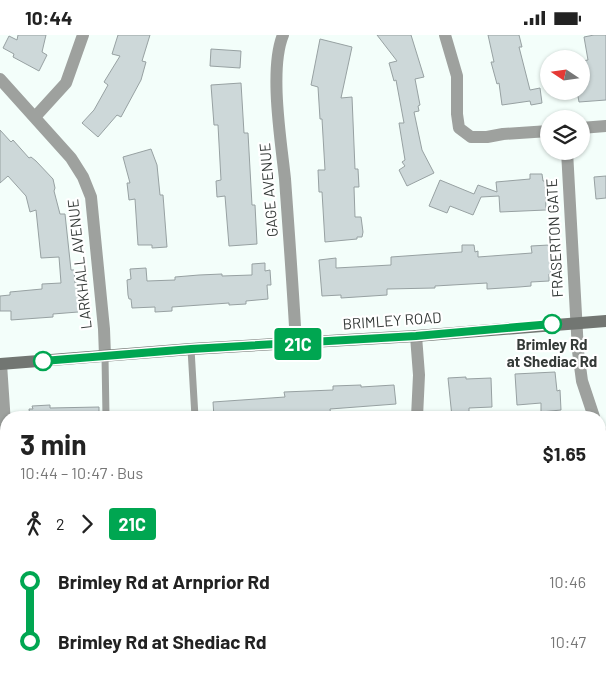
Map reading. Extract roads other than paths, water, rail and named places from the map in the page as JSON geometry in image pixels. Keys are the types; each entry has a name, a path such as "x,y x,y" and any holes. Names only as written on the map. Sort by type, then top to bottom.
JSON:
{"main road":[{"name":"BRIMLEY ROAD","path":"0,364 191,349 416,336 606,321"}],"street":[{"path":"35,117 66,83 82,35"},
{"name":"GAGE AVENUE","path":"283,35 276,60 277,86 291,254 296,344"},
{"path":"445,35 457,76 459,128 471,137 540,132"},
{"name":"LARKHALL AVENUE","path":"0,79 71,158 83,177 91,197 105,356"},
{"path":"590,127 606,126"},
{"name":"FRASERTON GATE","path":"567,160 576,323 582,381 592,411"},
{"path":"416,336 419,375 417,411"},
{"path":"0,364 4,411"}],"lane":[{"path":"191,349 195,411"},
{"path":"105,356 106,411"}],"place":[{"name":"Brimley Rd at Shediac Rd","path":"552,324"}]}
